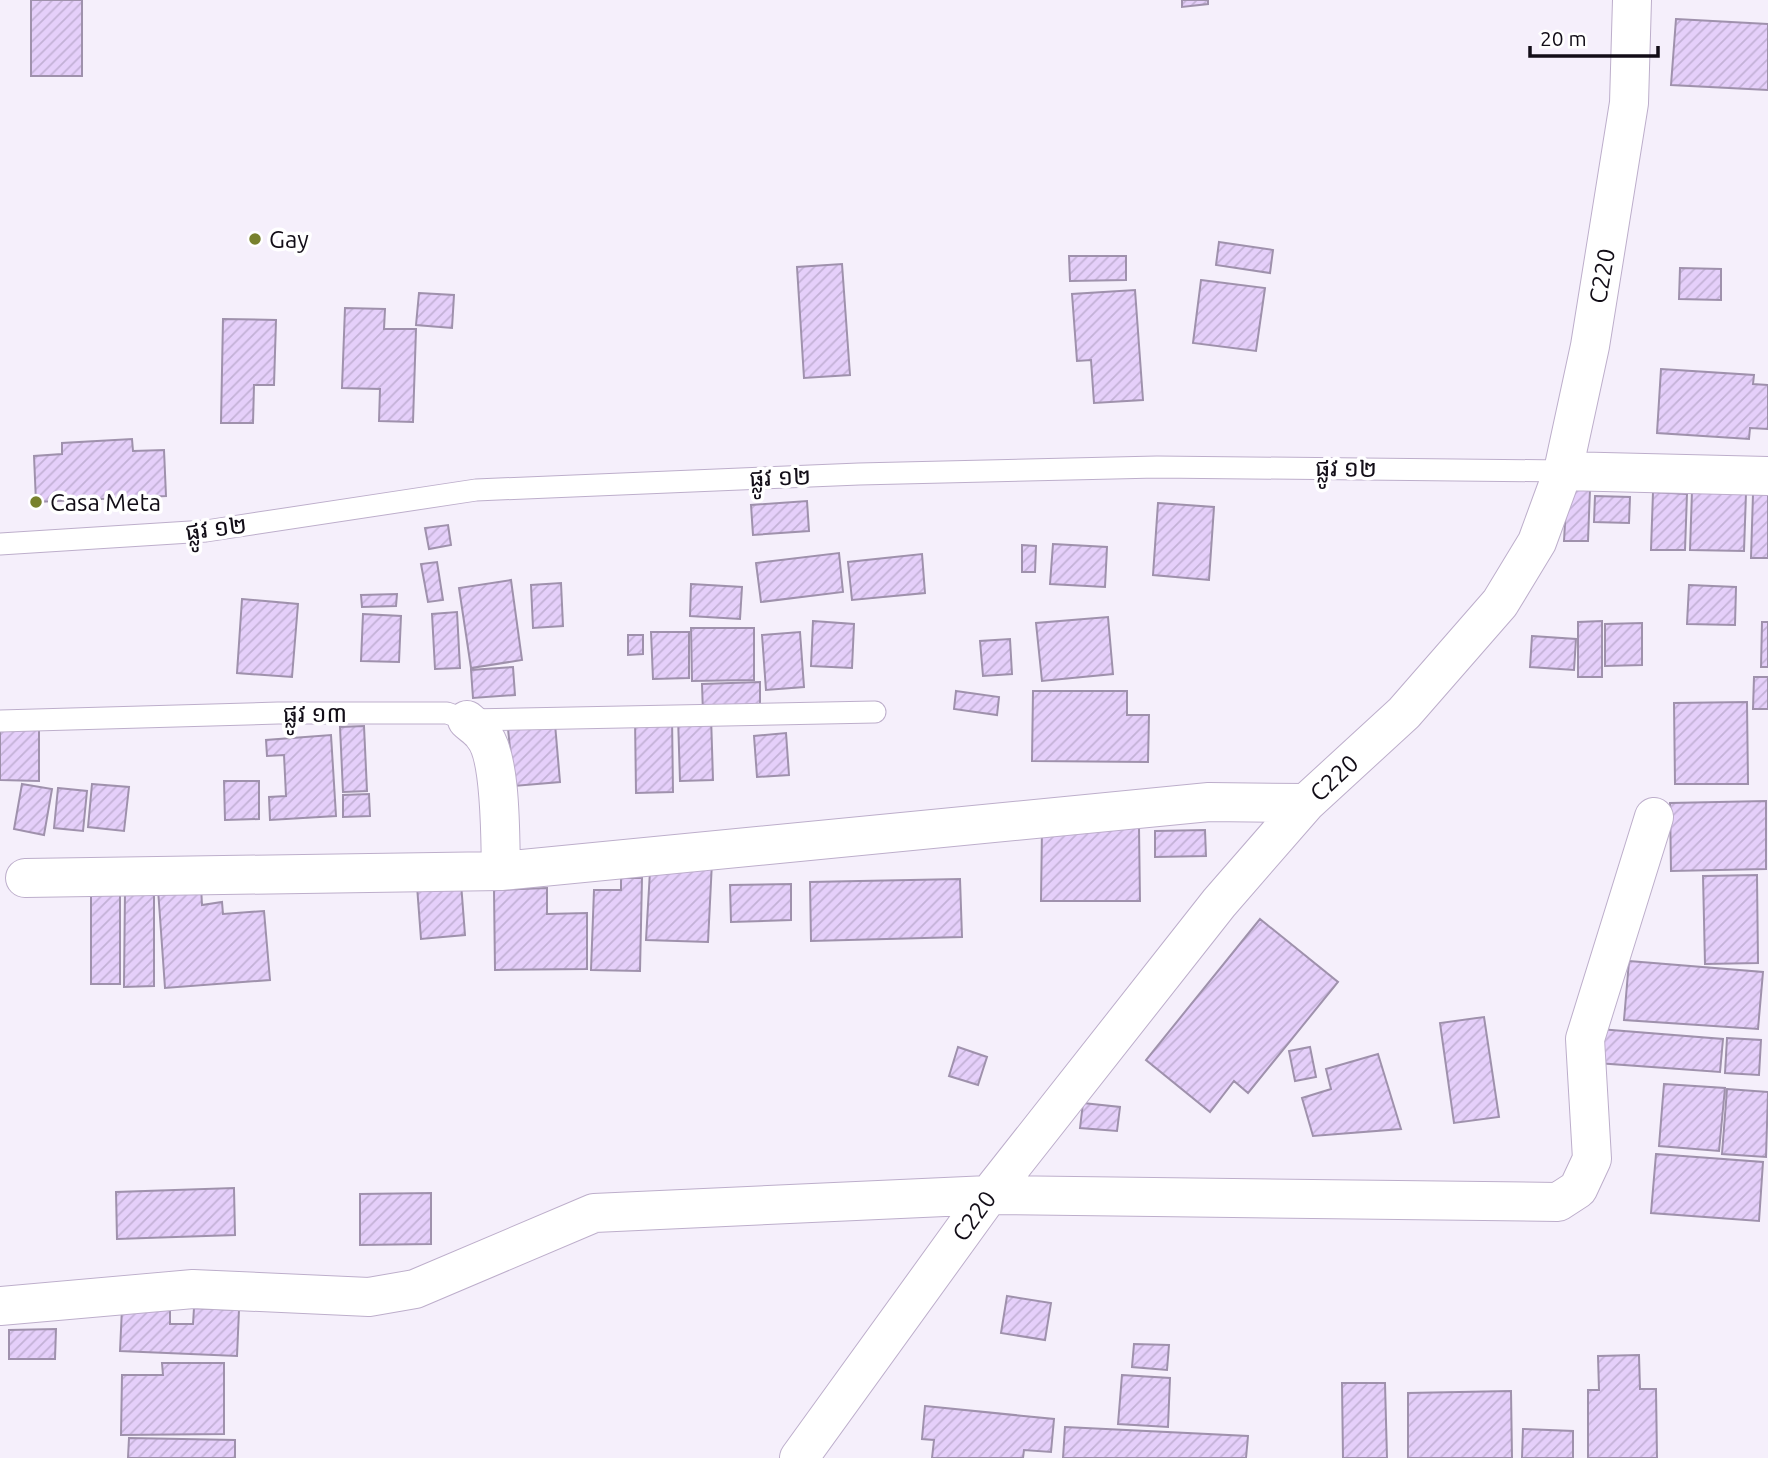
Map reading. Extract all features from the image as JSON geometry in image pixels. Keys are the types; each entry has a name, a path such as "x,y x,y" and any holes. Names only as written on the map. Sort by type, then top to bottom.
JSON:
{"street":[{"name":"C220","path":"799,1458 989,1195 1219,903 1306,803 1405,713 1500,603 1537,542 1563,471 1590,346 1629,103 1632,0"},
{"path":"1563,471 1768,476"},
{"path":"467,720 485,736 493,758 498,791 501,871"},
{"path":"24,878 501,871 1209,802 1306,803"},
{"path":"0,1306 193,1289 369,1297 415,1289 594,1213 989,1195 1558,1202 1578,1189 1592,1159 1585,1039 1654,817"}],"lane":[{"name":"ផ្លូវ ១២","path":"0,544 206,531 476,490 859,474 1157,467 1563,471"},
{"name":"ផ្លូវ ១៣","path":"0,721 278,713 447,713 467,720 875,712"}],"building":[{"path":"31,0 82,0 82,76 31,76"},
{"path":"1182,0 1208,0 1208,4 1182,7"},
{"path":"1676,19 1768,24 1768,90 1671,85"},
{"path":"1219,242 1273,250 1270,273 1216,265"},
{"path":"1069,256 1126,256 1126,280 1070,281"},
{"path":"842,264 850,375 804,378 797,267"},
{"path":"1680,268 1721,269 1721,300 1679,299"},
{"path":"1201,280 1265,288 1256,351 1193,343"},
{"path":"1135,290 1143,400 1094,403 1091,360 1077,361 1072,294"},
{"path":"419,293 454,295 452,328 416,325"},
{"path":"345,308 385,309 384,329 416,329 413,422 379,421 380,389 342,388"},
{"path":"223,319 276,320 274,385 254,385 253,423 221,423"},
{"path":"1661,369 1754,375 1753,384 1768,385 1768,429 1750,428 1749,439 1657,433"},
{"path":"132,439 133,451 164,450 166,496 36,502 34,456 62,454 62,443"},
{"path":"1567,488 1590,489 1588,541 1564,541"},
{"path":"1692,491 1746,493 1744,551 1690,550"},
{"path":"1653,492 1687,494 1685,550 1651,550"},
{"path":"1753,494 1768,494 1768,558 1751,558"},
{"path":"1595,496 1630,497 1629,523 1594,522"},
{"path":"807,501 809,531 753,535 751,505"},
{"path":"1158,503 1214,507 1209,580 1153,575"},
{"path":"448,525 451,545 429,549 425,528"},
{"path":"1053,544 1107,547 1105,587 1050,584"},
{"path":"1022,545 1036,546 1035,572 1022,572"},
{"path":"839,553 843,592 761,602 756,563"},
{"path":"922,554 925,593 852,600 848,562"},
{"path":"437,562 443,600 428,602 421,564"},
{"path":"511,580 522,660 471,668 459,588"},
{"path":"561,583 563,626 533,628 531,585"},
{"path":"691,584 742,587 740,619 690,616"},
{"path":"1689,585 1736,587 1735,625 1687,624"},
{"path":"397,594 396,606 362,607 361,595"},
{"path":"242,599 298,604 292,677 237,673"},
{"path":"457,612 460,668 435,669 432,614"},
{"path":"363,614 401,616 399,662 361,661"},
{"path":"1108,617 1113,674 1042,681 1036,623"},
{"path":"813,621 854,624 852,668 811,666"},
{"path":"1602,621 1602,677 1578,677 1578,622"},
{"path":"1762,622 1768,622 1768,667 1761,667"},
{"path":"1642,623 1642,665 1605,666 1605,624"},
{"path":"691,628 754,628 754,680 692,681"},
{"path":"651,632 689,632 689,678 653,679"},
{"path":"800,632 804,687 766,690 762,635"},
{"path":"628,635 643,635 643,654 628,655"},
{"path":"1532,636 1576,639 1574,670 1530,667"},
{"path":"1010,639 1012,674 983,676 980,641"},
{"path":"513,667 515,695 473,698 471,670"},
{"path":"1754,677 1768,677 1768,709 1753,709"},
{"path":"760,682 760,712 703,714 702,684"},
{"path":"956,691 999,697 997,715 954,709"},
{"path":"1033,691 1127,691 1127,715 1149,715 1148,762 1032,761"},
{"path":"1747,702 1748,784 1675,784 1674,703"},
{"path":"711,716 713,780 680,781 678,717"},
{"path":"672,717 673,792 636,793 635,718"},
{"path":"0,723 39,724 39,781 0,780"},
{"path":"555,724 560,782 514,786 508,729"},
{"path":"364,726 367,791 343,792 340,727"},
{"path":"786,733 789,775 757,777 754,736"},
{"path":"331,735 336,816 270,820 269,797 286,796 284,755 267,756 266,740"},
{"path":"224,781 259,781 259,819 225,820"},
{"path":"22,784 52,789 44,835 14,829"},
{"path":"92,784 129,787 124,831 88,827"},
{"path":"58,788 87,791 83,831 54,828"},
{"path":"369,794 370,816 343,817 343,795"},
{"path":"1766,801 1766,869 1671,871 1670,803"},
{"path":"1042,827 1139,827 1140,901 1041,901"},
{"path":"1205,830 1206,856 1155,857 1155,831"},
{"path":"712,862 708,942 646,940 650,871"},
{"path":"1757,875 1758,963 1705,964 1703,876"},
{"path":"621,878 642,878 640,971 591,970 594,890 621,890"},
{"path":"960,879 962,937 811,941 810,882"},
{"path":"91,883 120,883 120,984 91,984"},
{"path":"461,883 465,935 421,939 417,886"},
{"path":"791,884 791,920 731,922 730,885"},
{"path":"201,886 202,905 222,902 223,914 264,911 270,980 165,988 158,889"},
{"path":"547,888 547,914 587,913 587,969 495,970 494,890"},
{"path":"125,890 154,891 154,986 124,987"},
{"path":"1260,919 1338,982 1248,1093 1234,1081 1210,1112 1146,1060"},
{"path":"1629,961 1763,972 1758,1029 1624,1020"},
{"path":"1484,1017 1499,1117 1454,1123 1440,1023"},
{"path":"1599,1029 1723,1039 1720,1072 1597,1063"},
{"path":"1727,1038 1761,1040 1759,1075 1725,1073"},
{"path":"958,1047 987,1057 978,1085 949,1076"},
{"path":"1310,1047 1316,1077 1295,1081 1289,1051"},
{"path":"1378,1054 1401,1129 1313,1136 1302,1098 1331,1089 1326,1069"},
{"path":"1664,1084 1725,1088 1719,1151 1659,1146"},
{"path":"1727,1089 1768,1092 1766,1157 1722,1154"},
{"path":"1083,1103 1120,1107 1117,1131 1080,1128"},
{"path":"1656,1154 1763,1162 1759,1221 1651,1213"},
{"path":"234,1188 235,1235 117,1239 116,1192"},
{"path":"431,1193 431,1244 360,1245 360,1194"},
{"path":"1007,1296 1051,1303 1045,1340 1001,1333"},
{"path":"122,1308 170,1310 170,1324 193,1324 194,1308 239,1310 237,1356 120,1351"},
{"path":"56,1329 55,1359 9,1359 9,1330"},
{"path":"1134,1344 1169,1345 1167,1370 1132,1367"},
{"path":"1639,1355 1640,1389 1656,1389 1657,1458 1588,1458 1588,1390 1599,1390 1598,1356"},
{"path":"162,1363 224,1363 224,1434 121,1435 122,1375 163,1375"},
{"path":"1122,1375 1170,1378 1168,1427 1118,1424"},
{"path":"1342,1383 1385,1383 1387,1458 1343,1458"},
{"path":"1511,1391 1512,1458 1408,1458 1408,1393"},
{"path":"925,1406 1054,1419 1051,1452 1024,1450 1023,1458 932,1458 934,1440 922,1439"},
{"path":"1065,1427 1248,1436 1246,1458 1063,1458"},
{"path":"1523,1429 1573,1431 1573,1458 1522,1458"},
{"path":"129,1438 235,1440 235,1458 128,1458"}],"place":[{"name":"Gay","path":"255,239"},
{"name":"Casa Meta","path":"36,502"}]}
